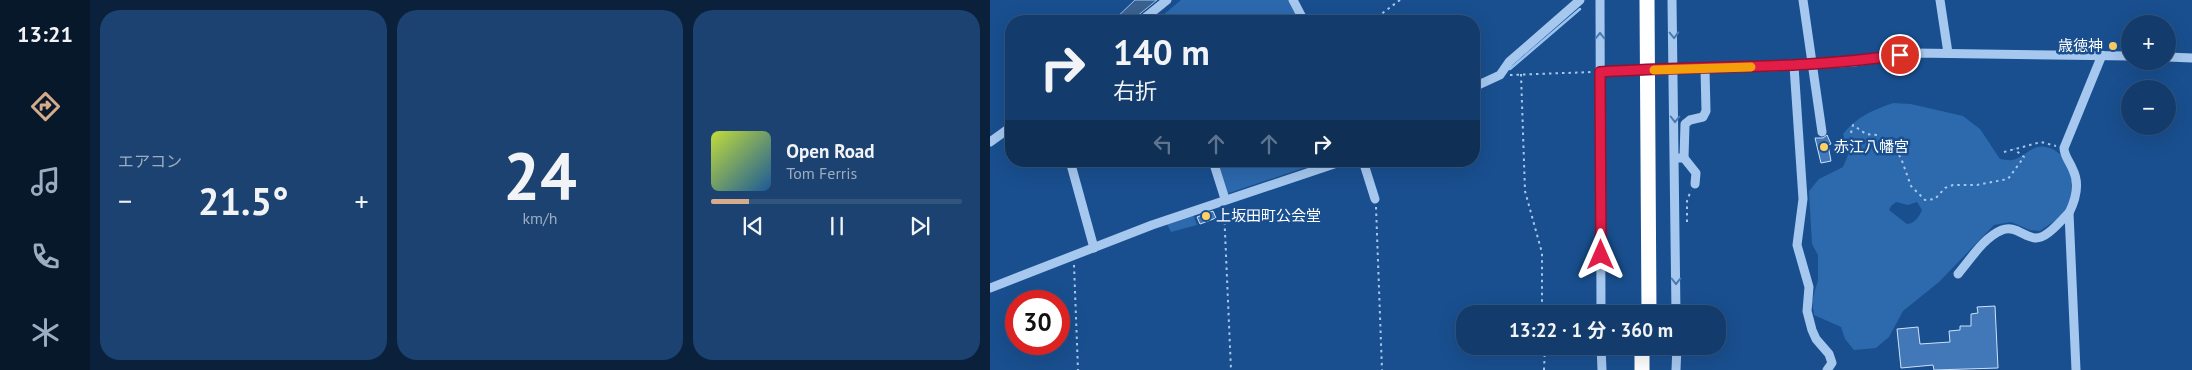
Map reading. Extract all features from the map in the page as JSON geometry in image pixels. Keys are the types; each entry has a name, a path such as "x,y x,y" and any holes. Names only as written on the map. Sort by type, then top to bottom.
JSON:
{"highway":[{"path":"1640,0 1649,305"},
{"path":"1642,305 1643,78 1647,0"},
{"path":"1642,355 1642,370"},
{"path":"1649,355 1649,370"}],"street":[{"path":"1148,15 1167,0"},
{"path":"1293,0 1301,15"},
{"path":"1480,84 1500,75 1509,62 1580,0"},
{"path":"1600,0 1601,305"},
{"path":"1672,0 1680,158 1676,305"},
{"path":"1803,0 1822,132"},
{"path":"1940,0 1948,53"},
{"path":"1600,72 1794,66 1854,62 1915,53 2121,56"},
{"path":"1958,274 1985,243 2001,230 2012,229 2035,238 2040,237 2045,235 2069,213 2074,202 2077,179 2064,151 2065,144 2102,55"},
{"path":"2176,57 2192,58"},
{"path":"1794,66 1803,199 1797,245 1809,287 1807,311 1812,330 1816,339 1829,354 1832,363 1827,370"},
{"path":"1680,158 1685,124 1690,120 1703,117 1706,111 1705,69"},
{"path":"990,142 1005,131"},
{"path":"1680,158 1696,173 1695,184"},
{"path":"1072,167 1094,248"},
{"path":"1214,167 1225,199"},
{"path":"990,288 1074,257 1152,225 1324,167"},
{"path":"1365,167 1376,199"},
{"path":"2069,213 2076,370"},
{"path":"1602,355 1602,370"},
{"path":"1676,355 1676,370"}],"path":[{"path":"1380,15 1400,0"},
{"path":"1500,75 1600,72"},
{"path":"1520,74 1525,191 1542,253 1542,305"},
{"path":"1851,133 1853,125 1866,134 1877,135 1894,148 1911,186 1925,200 1935,199 1945,188 1953,185 1978,185 2008,178 2024,157 2014,149"},
{"path":"2004,152 2041,142 2049,143 2064,151"},
{"path":"1687,222 1687,200 1695,184"},
{"path":"1225,199 1231,370"},
{"path":"1376,199 1382,370"},
{"path":"1074,257 1078,370"},
{"path":"1544,370 1545,355"}],"shaded area":[{"path":"1135,0 1157,0 1138,15 1119,15"},
{"path":"1181,0 1289,0 1297,15 1163,15"},
{"path":"1893,103 1911,104 1963,116 1980,129 2000,159 2017,159 2036,147 2046,147 2054,150 2061,155 2071,171 2074,181 2073,199 2066,211 2040,231 2030,230 2011,222 1994,225 1939,282 1903,311 1889,337 1876,348 1854,350 1845,339 1841,327 1814,315 1812,301 1818,280 1818,255 1812,244 1809,191 1819,179 1843,167 1848,155 1843,134 1848,128 1872,111","holes":["1896,202 1908,205 1917,202 1922,210 1916,219 1907,224 1889,210"]},
{"path":"1217,167 1306,167 1226,194"},
{"path":"1193,214 1197,225 1171,232 1167,224"}],"building":[{"name":"赤江八幡宮","path":"1827,135 1831,144 1828,145 1831,161 1821,163 1815,138 1823,138"},
{"name":"上坂田町公会堂","path":"1213,211 1216,218 1200,224 1197,217"},
{"path":"1995,306 1998,368 1934,370 1933,365 1901,368 1897,329 1918,327 1920,344 1950,342 1949,331 1960,330 1960,326 1971,326 1971,314 1978,313 1977,307"}],"waterway":[{"path":"1510,69 1580,9"}],"slow traffic":[{"path":"1654,70 1751,67"}],"place":[{"name":"歳徳神","path":"2113,46"},
{"name":"赤江八幡宮","path":"1824,147"},
{"name":"上坂田町公会堂","path":"1206,216"}],"route":[{"path":"1601,255 1600,72 1794,66 1854,62 1900,55"}]}
